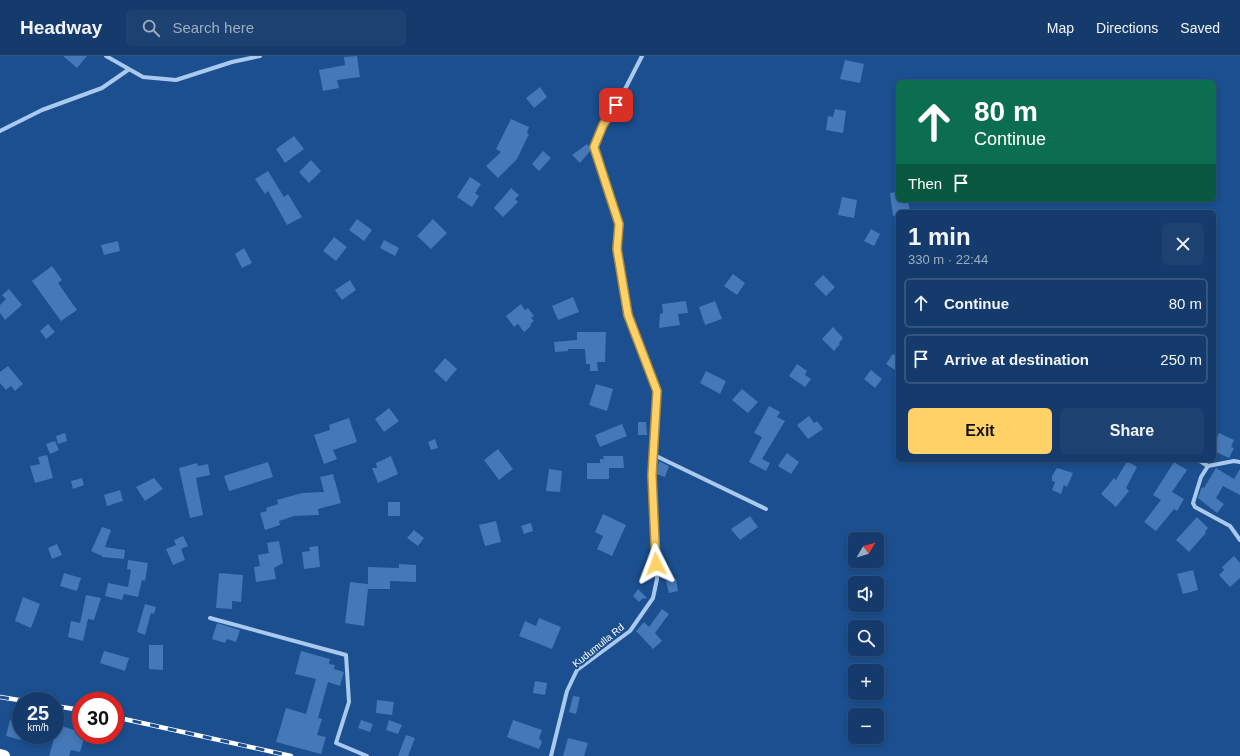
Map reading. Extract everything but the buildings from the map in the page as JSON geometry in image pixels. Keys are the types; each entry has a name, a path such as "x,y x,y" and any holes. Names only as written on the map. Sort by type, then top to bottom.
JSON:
{"highway":[{"path":"0,755 4,756"}],"street":[{"path":"106,56 128,70 143,77 176,80 232,62 260,56"},
{"name":"Kudumulla Rd","path":"551,756 567,691 577,670 630,631 653,598 657,579 652,454 657,391 628,315 617,249 619,224 594,147 603,125 622,95 642,56"},
{"path":"0,131 42,110 102,88 128,70"},
{"path":"652,454 766,509"},
{"path":"1201,462 1208,466 1234,461 1240,462"},
{"path":"1208,466 1201,477 1193,502 1195,507 1230,526 1240,540"},
{"path":"210,618 346,655 349,702 336,743 367,756"}],"railway":[{"path":"0,697 12,699"},
{"path":"64,707 72,709"},
{"path":"124,719 291,756"}],"route":[{"path":"616,105 603,125 594,147 619,224 617,249 628,315 657,391 652,454 656,564"}]}
